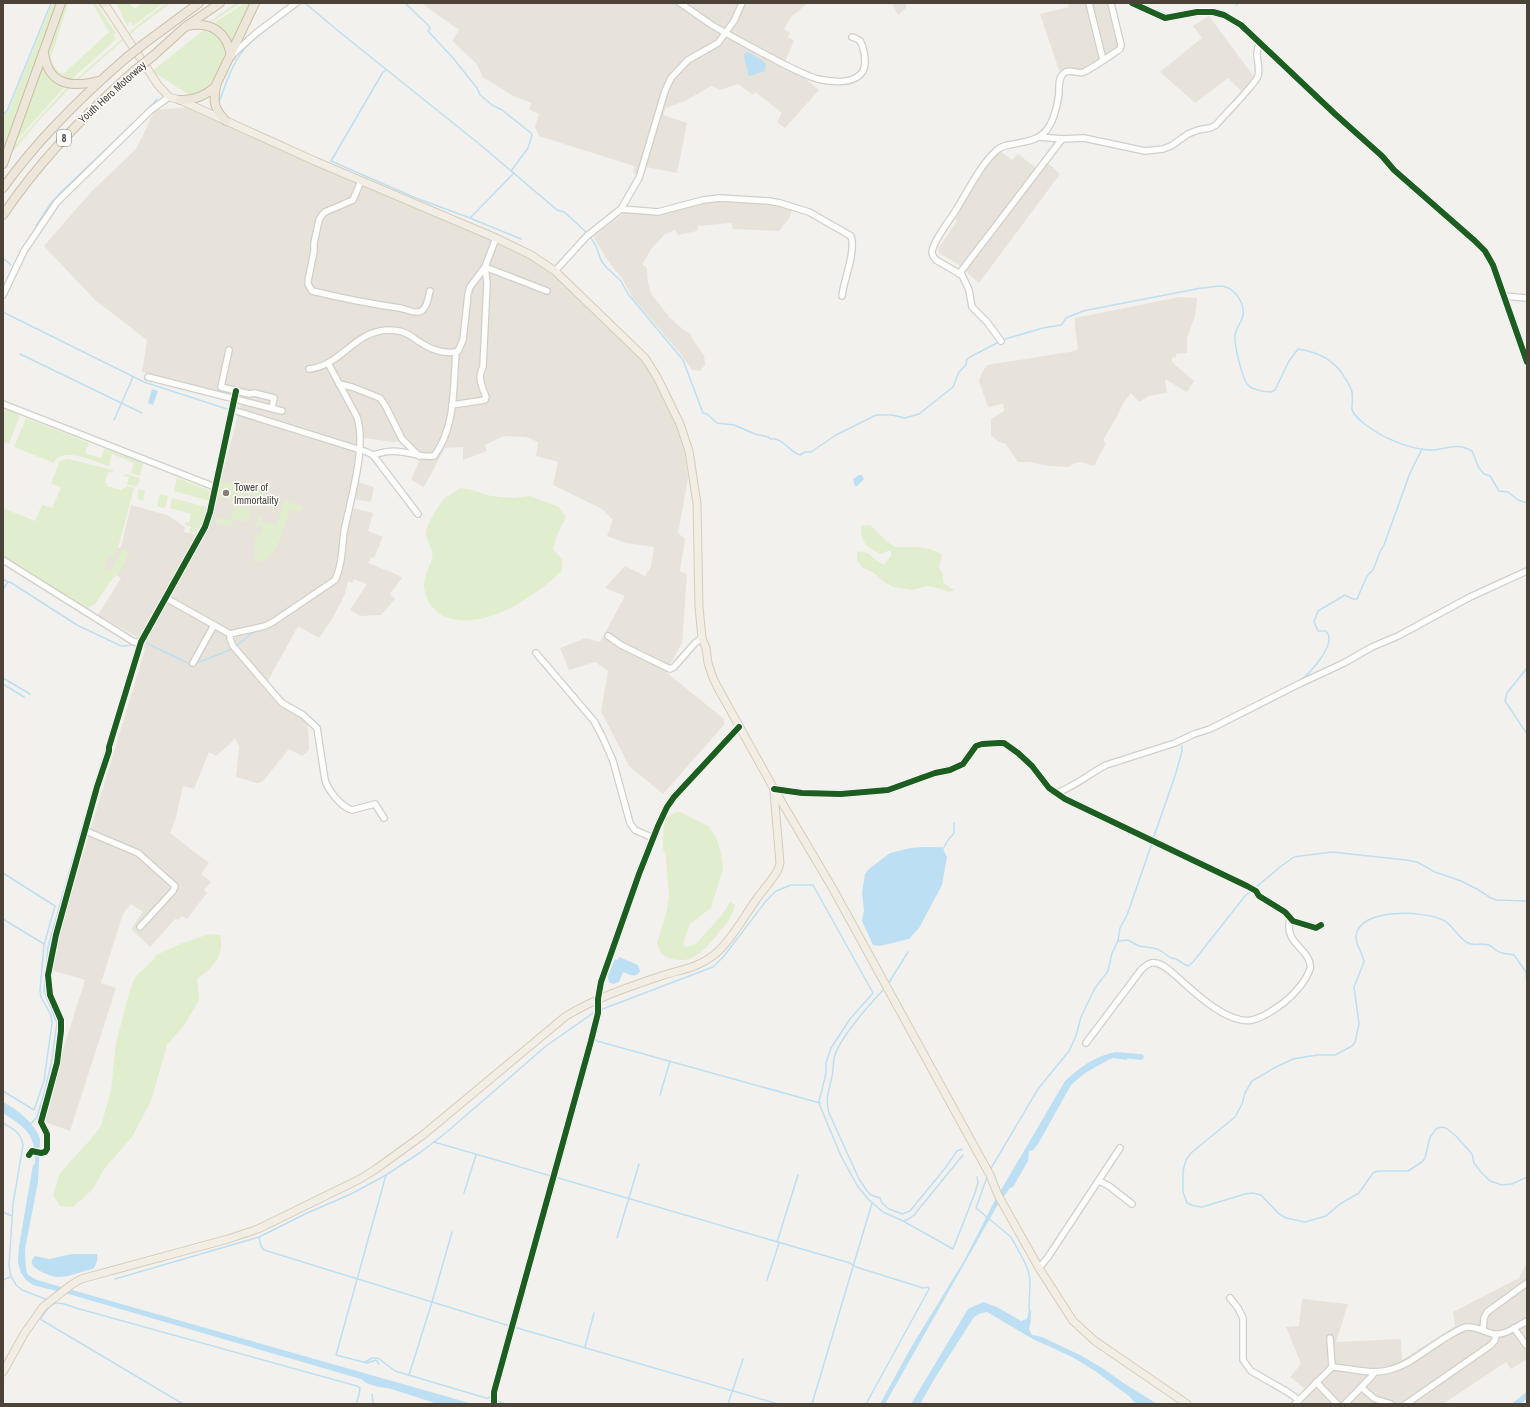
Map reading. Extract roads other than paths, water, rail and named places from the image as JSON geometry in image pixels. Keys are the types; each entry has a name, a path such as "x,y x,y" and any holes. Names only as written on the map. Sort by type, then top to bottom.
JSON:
{"highway":[{"path":"3,164 61,3"},
{"name":"Youth Hero Motorway","path":"3,188 34,148 71,108 100,80 145,43 199,3"},
{"name":"Youth Hero Motorway","path":"3,215 26,182 66,135 87,114 185,26 220,3"},
{"path":"180,100 192,100 201,97 216,85 255,3"},
{"path":"185,26 195,24 214,28 222,33 227,40 231,56"},
{"path":"44,52 46,67 57,79 78,84 100,80"},
{"path":"216,85 214,97 215,107 226,121"}],"main road":[{"path":"104,3 152,76 170,97 180,100 361,181 496,238 531,255 555,271 645,358 657,377 680,424 689,451 697,504 699,594 702,638 706,648 708,663 713,678 774,789 833,889 989,1172 1002,1203 1038,1268 1072,1321 1095,1341 1187,1404"},
{"path":"3,1372 24,1334 43,1307 57,1295 81,1279 228,1239 258,1229 360,1179 423,1136 566,1016 598,999 662,975 689,969 715,954 728,940 778,870 780,857 774,789"}],"street":[{"path":"231,56 255,34 296,3"},
{"path":"555,271 587,236 621,209 639,178 665,91 671,78 688,60 718,43 734,21 742,3"},
{"path":"1089,3 1103,60"},
{"path":"1001,341 987,322 972,307 967,283 959,274 933,256 932,251 940,234 980,170 997,149 1002,146 1029,141 1039,137 1048,130 1058,95 1060,80 1063,74 1069,71 1082,73 1120,49 1121,45 1111,3"},
{"path":"1132,3 1165,18 1197,12 1214,12 1224,15 1241,25 1260,42 1335,114 1382,156 1394,170 1476,240 1485,251 1493,265 1527,362"},
{"path":"683,4 713,26 798,71 817,78 832,81 850,80 860,75 864,70 864,59 860,42 858,39 852,37"},
{"path":"1039,137 1095,139 1145,151 1163,149 1171,146 1188,134 1198,130 1210,128 1216,124 1252,86 1258,78 1259,71 1256,55 1260,42"},
{"path":"3,295 24,251 57,202 151,110 170,97"},
{"path":"959,274 1062,139"},
{"path":"361,181 353,200 325,212 319,220 308,281 312,291 378,306 402,308 418,312 423,310 430,292"},
{"path":"621,209 658,212 703,200 720,198 769,201 809,212 852,236 851,256 843,284 842,296"},
{"path":"373,455 386,451 401,451 420,456 434,456 444,440 448,428 452,405 456,352 463,340 468,294 470,287 485,267 496,238"},
{"path":"485,267 546,291"},
{"path":"452,405 485,400 486,397 481,384 480,372 483,367 487,283 485,267"},
{"path":"1504,296 1527,298"},
{"path":"309,369 319,368 328,363 346,351 360,338 386,330 406,333 423,345 435,349 447,352 456,352"},
{"path":"229,350 220,388 249,394 254,393 274,398 272,408"},
{"path":"166,598 230,634 265,626 335,580 341,561 344,534 360,449 360,427 357,417 328,363"},
{"path":"148,377 282,411"},
{"path":"339,384 352,387 380,398 402,439 420,456"},
{"path":"31,1153 45,1152 47,1149 47,1134 41,1122 57,1063 61,1031 61,1020 50,995 48,975 56,935 97,787 141,642 205,527 210,512 236,392"},
{"path":"3,404 216,487"},
{"path":"233,410 360,449 373,455 418,514"},
{"path":"3,560 134,642 141,642"},
{"path":"1057,793 1070,787 1095,770 1175,743 1194,734 1210,729 1344,663 1372,647 1398,636 1470,597 1527,571"},
{"path":"193,663 214,625"},
{"path":"230,634 230,639 233,646 282,703 303,716 317,728 325,780 327,787 332,794 348,809 352,810 375,804 384,818"},
{"path":"608,636 621,645 670,669 674,667 695,643 702,638"},
{"path":"536,653 594,721 613,761 630,823 635,830 653,838"},
{"path":"494,1404 494,1392 598,1010 600,982 639,874 667,807 674,797 739,727"},
{"path":"774,789 802,793 841,794 888,790 935,773 950,770 963,764 976,746 982,744 1004,744 1018,753 1032,766 1049,788 1065,799 1247,886 1256,891 1259,896 1285,912 1293,922 1316,928 1321,925"},
{"path":"86,831 138,852 175,886 173,891 140,927"},
{"path":"1086,1043 1141,970 1150,963 1156,963 1167,968 1224,1015 1241,1020 1252,1020 1271,1012 1289,999 1308,973 1310,967 1309,962 1301,949 1291,937 1288,927 1290,918"},
{"path":"1038,1268 1048,1256 1120,1148"},
{"path":"1099,1181 1109,1186 1132,1204"},
{"path":"1483,1330 1484,1318 1487,1312 1527,1283"},
{"path":"1230,1298 1238,1308 1243,1318 1243,1360 1251,1371 1286,1391 1297,1402 1332,1367 1375,1372 1388,1370 1399,1367 1414,1359 1436,1342 1467,1327 1474,1327 1496,1334 1514,1328 1527,1321"},
{"path":"1514,1328 1526,1345"},
{"path":"1406,1404 1491,1345 1495,1340 1496,1334"},
{"path":"1330,1338 1332,1367"},
{"path":"1345,1404 1362,1388 1375,1372"},
{"path":"1316,1382 1337,1404"},
{"path":"1362,1388 1375,1399 1391,1404"}],"water":[{"path":"748,52 766,63 765,71 750,76 748,74 744,54"},
{"path":"152,389 158,391 153,405 148,403"},
{"path":"859,475 862,475 864,479 857,486 855,486 853,479"},
{"path":"923,847 942,847 947,857 942,885 919,928 909,939 880,946 873,945 862,921 864,910 862,893 865,874 869,869 890,853"},
{"path":"619,957 638,965 640,971 636,975 630,975 623,972 619,982 613,984 609,982 608,976 615,959 618,960"},
{"path":"1116,1052 1127,1054 1127,1060 1113,1058 1108,1060 1085,1073 1071,1085 1038,1144 1033,1150 1029,1151 1028,1161 1013,1187 1010,1188 997,1206 885,1404 880,1404 909,1351 965,1259 994,1202 1065,1081 1076,1071 1095,1059"},
{"path":"3,1102 30,1122 40,1139 38,1182 25,1249 26,1269 28,1275 37,1280 473,1404 438,1404 388,1388 378,1387 366,1383 361,1379 33,1285 26,1280 21,1273 18,1263 19,1246 33,1165 35,1164 34,1145 28,1133 18,1123 3,1113"},
{"path":"72,1254 97,1254 97,1260 93,1269 59,1277 44,1273 36,1269 32,1264 32,1260 35,1256 49,1259"},
{"path":"983,1302 997,1307 1021,1321 1027,1319 1029,1309 1031,1311 1031,1322 1029,1329 1032,1335 1042,1337 1082,1356 1157,1404 1136,1404 1129,1396 1095,1371 1074,1358 1031,1338 987,1312 981,1313 974,1317 920,1404 911,1404 968,1309"}],"waterway":[{"path":"3,114 7,111 51,3"},
{"path":"296,6 302,3"},
{"path":"305,3 483,147 557,210 564,212 589,235 606,267 621,281 628,294 683,360 703,413 707,414 717,423 734,425 755,434 769,437 770,439 779,440 792,451 800,455 805,452 811,452 836,435 876,415 892,415 905,418 919,414 953,387 959,372 966,365 967,359 999,342"},
{"path":"405,3 429,26 430,28 428,31 453,58 477,88 480,95 531,133 532,136 528,148 511,171"},
{"path":"220,100 235,62 244,49 274,23"},
{"path":"386,70 383,72 331,161 416,198 521,239"},
{"path":"149,108 157,99"},
{"path":"36,226 51,203 62,191 143,114"},
{"path":"470,218 513,174"},
{"path":"3,258 11,265"},
{"path":"1002,340 1043,328 1061,325 1066,318 1083,311 1201,288 1227,287 1235,293 1241,301 1243,316 1236,332 1235,339 1241,369 1250,387 1266,392 1275,390 1289,361 1298,349 1313,352 1326,358 1341,372 1352,390 1353,412 1373,430 1404,445 1420,449 1434,450 1455,447 1466,448 1472,451 1479,468 1484,474 1490,476 1499,491 1508,492 1518,500 1527,503"},
{"path":"3,312 144,382 227,409"},
{"path":"20,354 142,413"},
{"path":"114,420 133,377"},
{"path":"1300,681 1316,665 1326,650 1328,643 1329,636 1326,631 1318,631 1314,622 1318,611 1345,595 1353,599 1357,599 1367,576 1373,570 1384,545 1410,473 1422,449"},
{"path":"3,579 8,582"},
{"path":"3,589 8,582 10,582 77,625 121,646 134,645"},
{"path":"274,624 281,620"},
{"path":"236,646 252,633 261,630"},
{"path":"146,643 192,665 232,649"},
{"path":"135,645 135,651"},
{"path":"1527,668 1507,693 1505,701 1527,734"},
{"path":"3,678 30,694"},
{"path":"3,684 24,697"},
{"path":"31,1124 37,1117 45,1090 51,1064 57,1023 44,991 48,947 119,704"},
{"path":"1153,839 1175,776 1182,746"},
{"path":"943,849 954,833 954,823"},
{"path":"1118,941 1120,928 1127,915 1152,843"},
{"path":"1255,888 1294,857 1332,852 1417,862 1435,872 1461,881 1491,898 1497,900 1527,901"},
{"path":"3,873 55,906 44,945 40,990 41,997 51,1015 52,1023 44,1081 34,1110 3,1091"},
{"path":"600,1010 713,967 724,956 766,901 776,891 791,885 813,885 873,993 850,1019 831,1048 826,1063 826,1073 819,1102 841,1156 858,1187 868,1199 883,1212 903,1221 953,1249 975,1193 978,1182 977,1177"},
{"path":"990,1170 1038,1089 1069,1051 1076,1036 1081,1017 1095,988 1108,971 1112,953 1118,941 1128,940 1139,946 1158,949 1171,958 1176,959 1188,966 1193,962 1245,896 1252,890"},
{"path":"1527,986 1526,972 1514,955 1497,951 1489,945 1468,943 1464,941 1450,925 1443,920 1408,913 1380,916 1368,920 1360,927 1356,936 1364,962 1354,987 1359,1024 1355,1042 1352,1046 1335,1055 1317,1055 1293,1059 1252,1081 1245,1093 1242,1104 1235,1117 1191,1153 1186,1160 1183,1171 1183,1192 1187,1203 1202,1207 1253,1193 1261,1195 1278,1213 1286,1218 1305,1222 1326,1216 1340,1204 1359,1193 1373,1173 1378,1171 1408,1171 1422,1162 1425,1158 1430,1137 1436,1129 1441,1127 1446,1128 1456,1136 1472,1154 1474,1163 1490,1181 1502,1185 1512,1184 1527,1177"},
{"path":"3,919 44,944"},
{"path":"888,984 908,952"},
{"path":"884,989 852,1026 837,1050 834,1056 833,1074 828,1095 827,1103 829,1113 859,1179 871,1195 880,1198 882,1203 889,1209 902,1214 910,1211 946,1167 957,1151 962,1149"},
{"path":"115,1279 259,1237 305,1214 351,1194 386,1175 421,1152 448,1131 546,1046 596,1011"},
{"path":"600,1017 595,1039 597,1041 820,1103"},
{"path":"1120,1055 1141,1057"},
{"path":"660,1095 670,1061"},
{"path":"3,1123 18,1134 23,1145 13,1204 9,1265 11,1276 16,1285 22,1290 48,1300"},
{"path":"434,1142 551,1176"},
{"path":"464,1193 476,1155"},
{"path":"904,1221 914,1215 963,1155"},
{"path":"617,1238 639,1164"},
{"path":"379,1364 376,1360 367,1363 336,1355 386,1175"},
{"path":"777,1242 798,1175"},
{"path":"555,1177 850,1263 856,1267 923,1288 928,1287 929,1289 866,1404"},
{"path":"987,1177 976,1208 1011,1237 1023,1259 1028,1270 1030,1280 1029,1310"},
{"path":"812,1404 872,1203"},
{"path":"3,1212 12,1216"},
{"path":"409,1375 452,1232"},
{"path":"259,1237 261,1246 264,1250 510,1326"},
{"path":"767,1280 779,1243"},
{"path":"3,1280 10,1277"},
{"path":"183,1404 40,1319 48,1308 55,1303 63,1304 357,1386 360,1388 356,1404"},
{"path":"585,1347 594,1313"},
{"path":"514,1327 778,1404"},
{"path":"365,1362 372,1358 378,1358 395,1371 486,1398 489,1398 492,1394"},
{"path":"728,1404 743,1359"},
{"path":"372,1394 373,1404"},
{"path":"1516,1404 1527,1395"},
{"path":"497,1401 506,1404"}],"place":[{"name":"Tower of Immortality","path":"226,493"}]}
